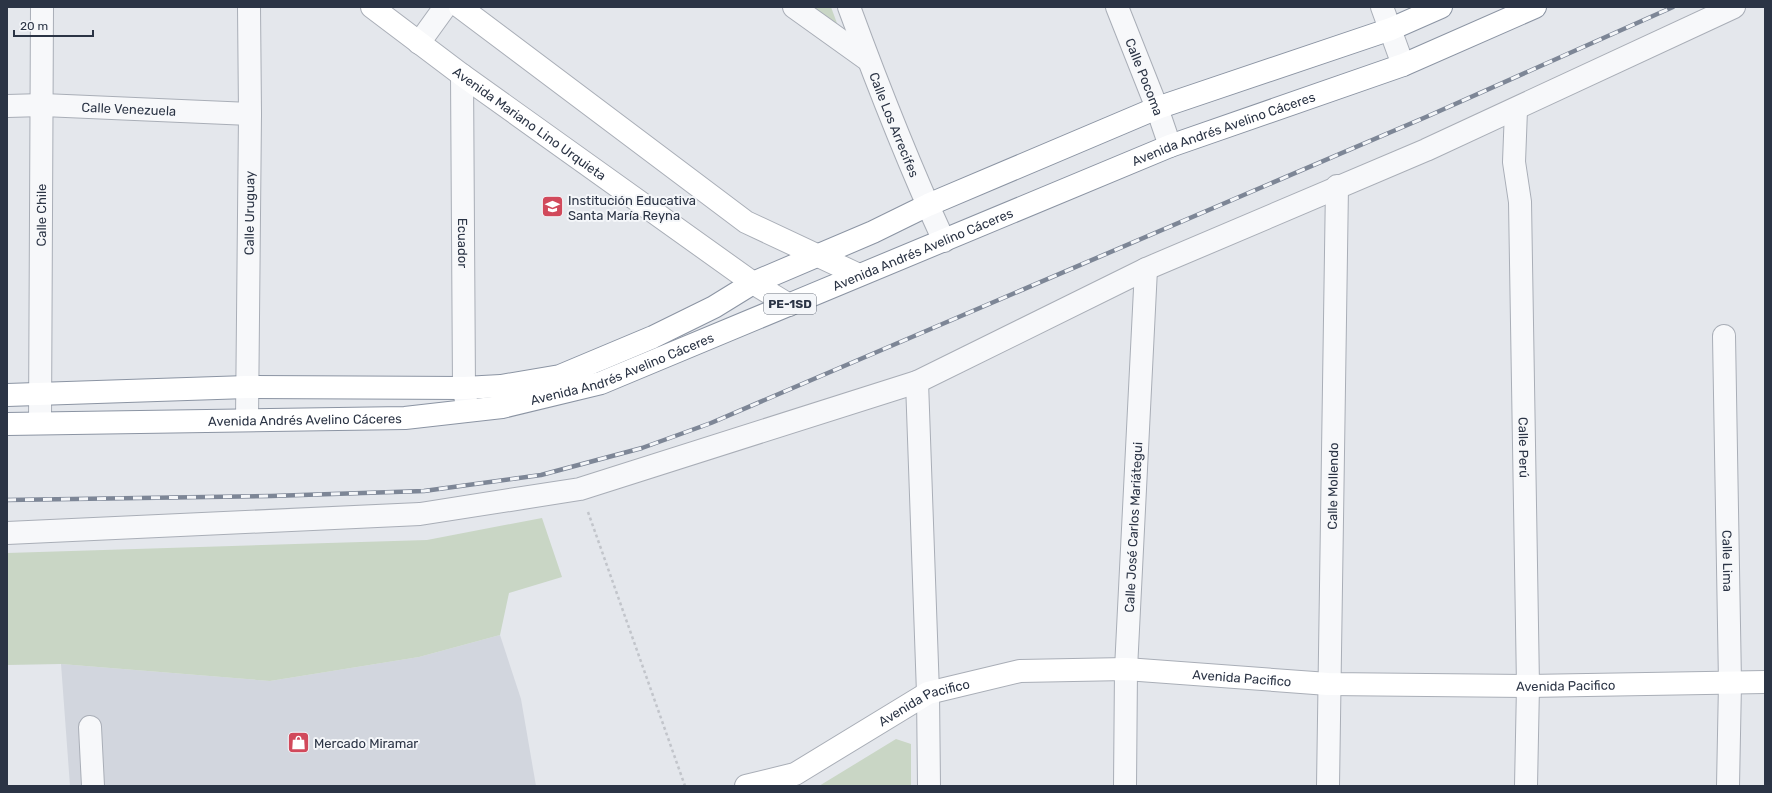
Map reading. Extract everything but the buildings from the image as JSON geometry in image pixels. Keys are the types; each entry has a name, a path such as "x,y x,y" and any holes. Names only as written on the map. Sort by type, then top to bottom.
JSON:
{"main road":[{"name":"Avenida Mariano Lino Urquieta","path":"372,7 462,75 753,283 789,305"},
{"path":"460,7 746,222 859,275"},
{"name":"Avenida Andrés Avelino Cáceres","path":"7,395 247,387 464,388 501,386 560,376 666,330 714,307 753,283 873,232 928,205 1157,108 1391,29 1441,7"},
{"name":"Avenida Andrés Avelino Cáceres","path":"7,424 405,418 502,407 601,383 1170,146 1403,65 1535,7"},
{"name":"Avenida Pacifico","path":"746,786 797,780 928,693 1020,671 1126,670 1328,684 1528,686 1765,682"}],"street":[{"name":"Calle Chile","path":"40,423 39,395 43,105 42,7"},
{"name":"Calle Uruguay","path":"247,420 250,114 249,7"},
{"path":"419,43 445,7"},
{"path":"794,7 868,60"},
{"name":"Calle Los Arrecifes","path":"849,7 868,60 944,241"},
{"name":"Calle Pocoma","path":"1118,7 1170,146"},
{"path":"1382,7 1403,65"},
{"path":"7,532 420,514 580,489 917,382 1146,269 1337,186 1426,150 1516,110 1734,7"},
{"name":"Ecuador","path":"462,75 464,388 468,411"},
{"name":"Calle Venezuela","path":"7,106 43,105 250,114"},
{"name":"Calle Perú","path":"1516,110 1514,162 1520,202 1528,686 1526,786"},
{"name":"Calle Mollendo","path":"1328,786 1328,684 1337,186"},
{"name":"Calle José Carlos Mariátegui","path":"1125,786 1126,670 1146,269"},
{"name":"Calle Lima","path":"1724,336 1730,683 1728,786"},
{"path":"917,382 928,693 929,786"},
{"path":"90,726 93,786"}],"path":[{"path":"580,489 685,786"}],"shaded area":[{"name":"Mercado Miramar","path":"500,635 521,699 536,786 70,786 61,664 270,681 419,657"}],"green space":[{"path":"813,7 831,7 838,26"},
{"path":"542,518 562,577 509,593 500,635 419,657 270,681 61,664 7,665 7,553 427,540"},
{"path":"896,739 911,744 911,786 819,786"}],"railway":[{"path":"7,500 271,496 424,491 541,475 642,448 711,423 1426,117 1673,7"}],"place":[{"name":"Institución Educativa Santa María Reyna","path":"552,207"},
{"name":"Mercado Miramar","path":"298,743"}]}
